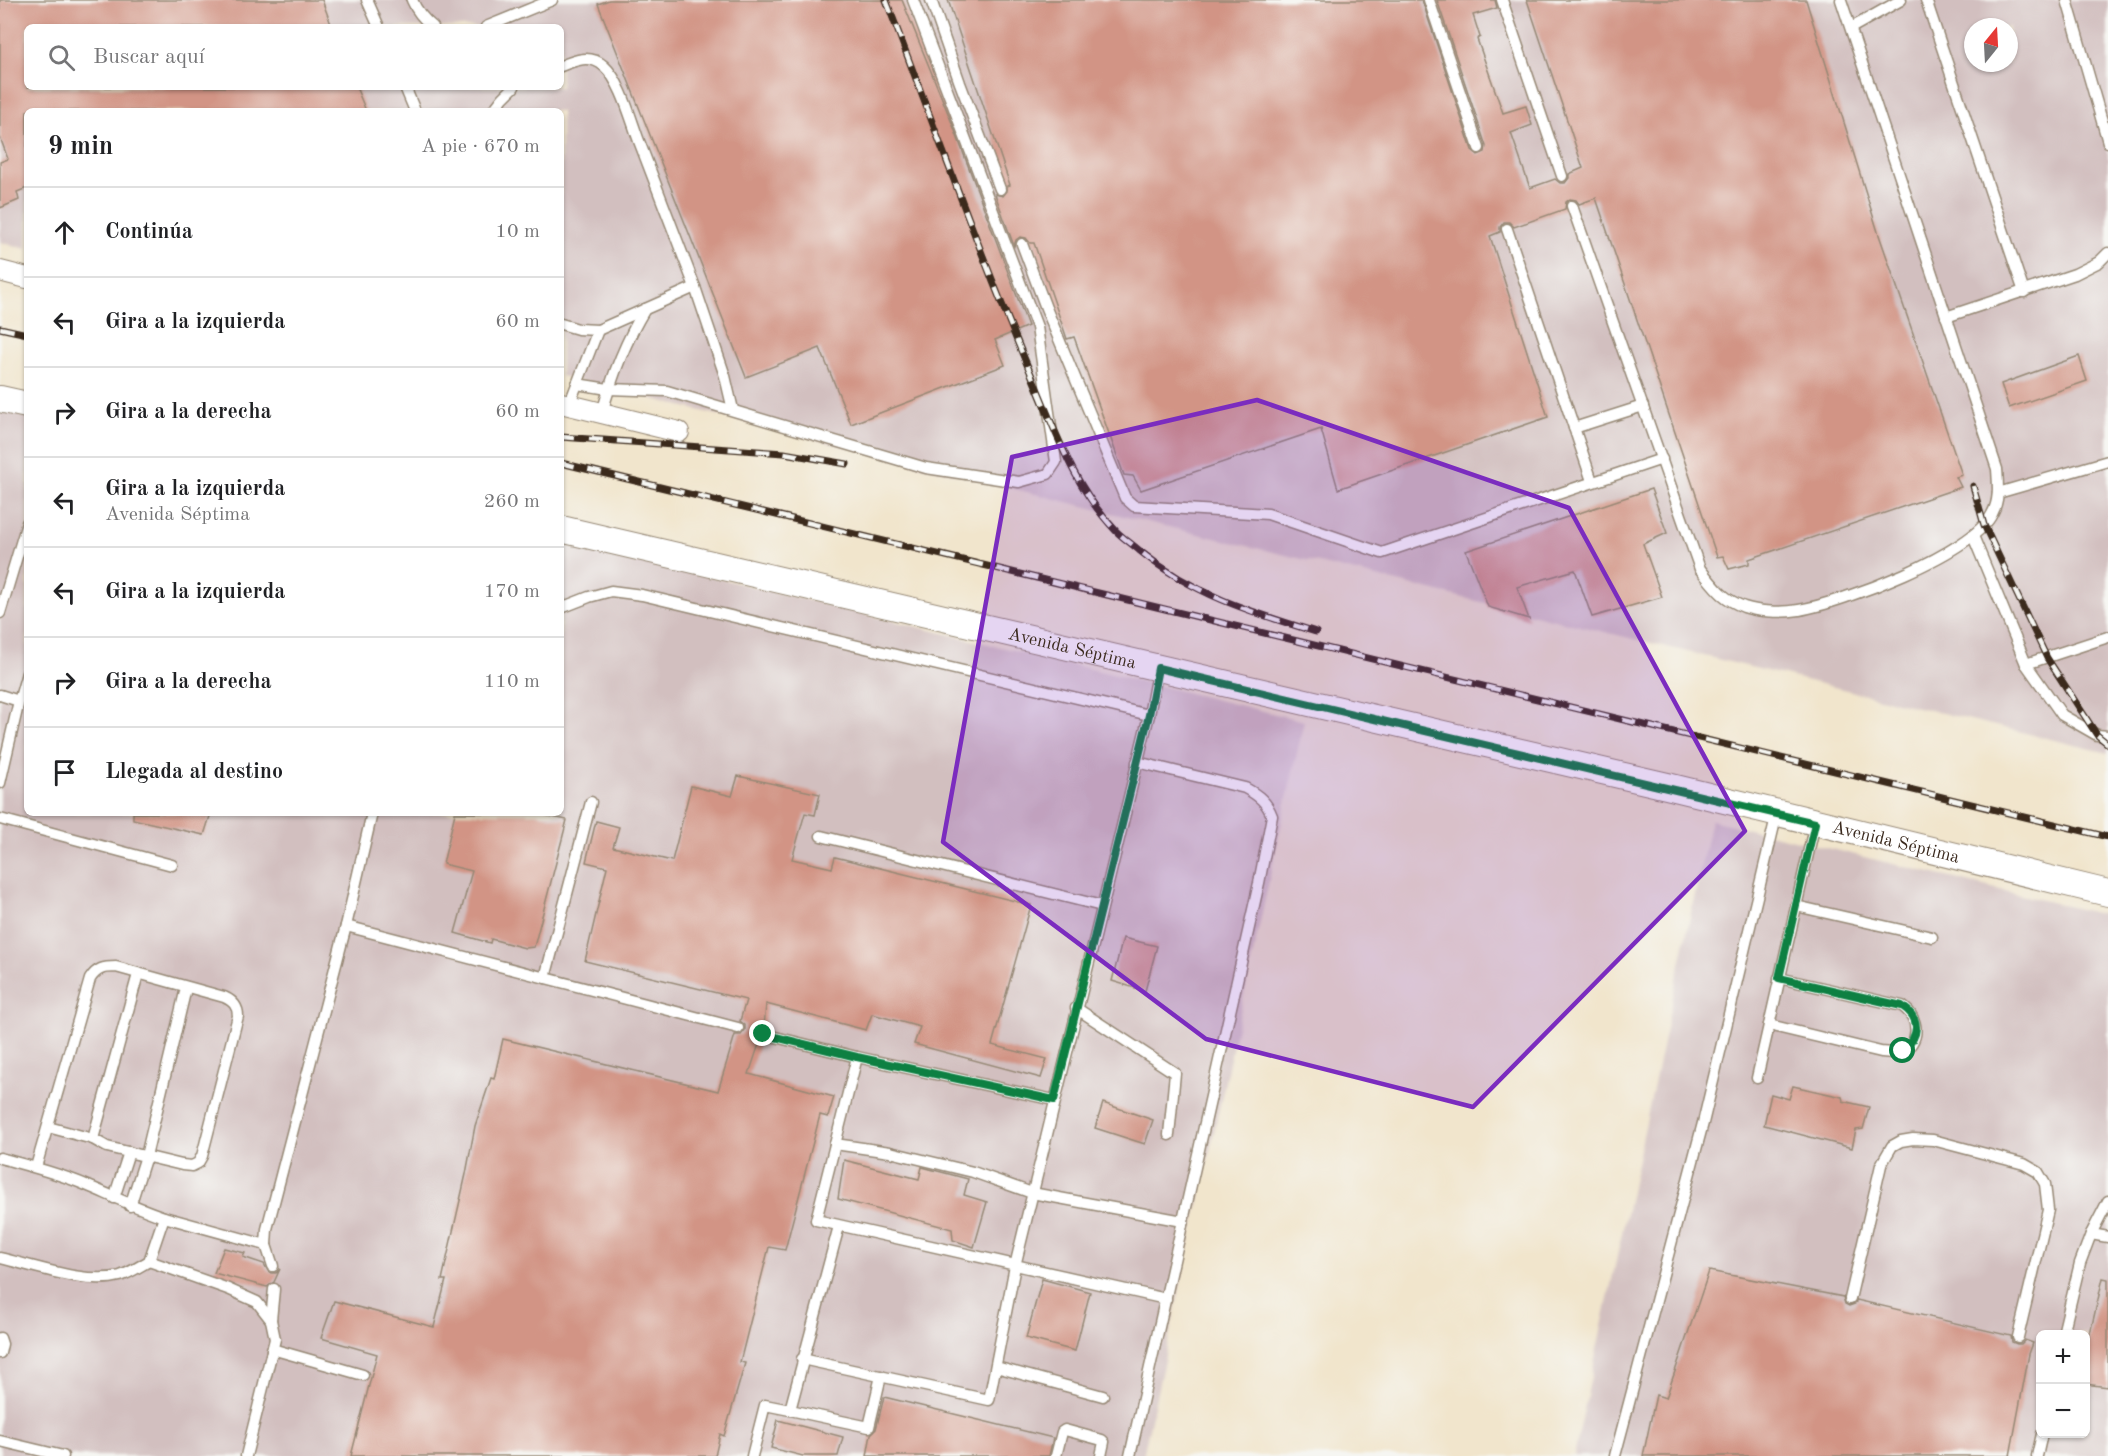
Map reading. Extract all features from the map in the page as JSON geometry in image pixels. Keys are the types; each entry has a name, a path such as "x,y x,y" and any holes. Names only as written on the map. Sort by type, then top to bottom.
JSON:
{"street":[{"path":"0,271 24,277"},
{"path":"0,399 24,404"},
{"path":"565,404 680,432"},
{"name":"Avenida Séptima","path":"564,530 1777,813 2108,893"}],"lane":[{"path":"367,0 378,24"},
{"path":"412,0 416,10 428,24"},
{"path":"493,24 552,0"},
{"path":"577,384 608,389 667,391 927,468 1019,482 1048,474 1056,462 1037,327 913,0"},
{"path":"931,0 1000,189"},
{"path":"1429,0 1479,148"},
{"path":"1502,0 1562,176"},
{"path":"1572,206 1700,569 1724,598 1746,608 1797,611 1841,600 1943,556 1973,536 1993,513 1998,493 1997,469 1841,0"},
{"path":"1851,28 1901,0"},
{"path":"1926,0 2024,292"},
{"path":"2067,0 2108,142"},
{"path":"564,65 579,58 593,61 603,66 613,78 695,287 733,410"},
{"path":"406,90 414,108"},
{"path":"495,108 511,90"},
{"path":"1507,229 1592,481"},
{"path":"1022,244 1046,308 1125,498 1134,506 1268,514 1382,553 1662,459"},
{"path":"1946,317 2075,274 2099,262 2108,253"},
{"path":"564,325 578,329 598,330 695,287"},
{"path":"602,413 608,389 630,334 645,309"},
{"path":"565,404 577,384 598,330"},
{"path":"1574,428 1643,406"},
{"path":"1998,493 2108,461"},
{"path":"0,613 24,533"},
{"path":"1973,536 2026,664 2062,715 2097,735 2108,736"},
{"path":"564,607 611,591 642,595 1149,715"},
{"path":"2026,664 2108,637"},
{"path":"802,1359 989,1400 1015,1266 1149,715 1158,668"},
{"path":"0,783 24,684"},
{"path":"0,695 19,701"},
{"path":"1130,1456 1259,883 1272,816 1269,808 1258,795 1245,788 1137,762"},
{"path":"545,978 591,802"},
{"path":"1615,1456 1703,1123 1777,813"},
{"path":"273,1266 266,1245 267,1229 346,926 371,816"},
{"path":"0,819 172,865"},
{"path":"1757,1078 1815,823"},
{"path":"821,836 1102,906"},
{"path":"1796,906 1932,937"},
{"path":"346,926 738,1028"},
{"path":"36,1167 90,978 96,970 104,967 116,968 231,999 236,1005 238,1016 202,1156 198,1163 192,1166 182,1165 107,1147 93,1139 48,1127"},
{"path":"93,1139 138,974"},
{"path":"1769,1025 1881,1052 1895,1053 1903,1051 1911,1044 1916,1033 1916,1020 1911,1012 1902,1006 1779,978"},
{"path":"130,1206 146,1156 186,988"},
{"path":"1077,1008 1175,1073 1169,1136"},
{"path":"763,1034 1054,1100"},
{"path":"857,1057 816,1220 1166,1299"},
{"path":"1850,1299 1881,1165 1892,1146 1900,1141 1933,1140 2024,1164 2038,1172 2045,1184 2048,1209 2018,1337"},
{"path":"835,1144 890,1152 974,1172 1032,1194 1183,1221"},
{"path":"114,1198 129,1152"},
{"path":"0,1158 36,1167 84,1184 130,1206 266,1245"},
{"path":"2064,1330 2080,1263 2091,1234 2108,1201"},
{"path":"0,1258 85,1278 100,1279 122,1275 149,1261 164,1217"},
{"path":"790,1410 839,1226"},
{"path":"2091,1234 2108,1237"},
{"path":"149,1261 228,1289 257,1302 271,1320"},
{"path":"246,1456 275,1339 271,1320 274,1289"},
{"path":"0,1338 2,1344 0,1353"},
{"path":"272,1349 363,1375"},
{"path":"996,1366 1103,1396"},
{"path":"752,1456 765,1405 869,1427 881,1376"},
{"path":"1056,1456 1062,1432 1065,1430 1102,1440 1104,1442 1101,1456"},
{"path":"2037,1456 2041,1438"},
{"path":"0,1441 63,1456"}],"highlighted area":[{"path":"1257,400 1569,508 1745,831 1473,1107 1206,1039 943,842 1012,457"}],"shaded area":[{"path":"0,0 2108,0 2108,753 1123,516 564,377 564,108 24,108 24,248 0,242"},
{"path":"0,404 24,409 24,816 564,816 564,541 1304,721 1143,1456 0,1456"},
{"path":"1711,820 2108,916 2108,1456 1574,1456"}],"building":[{"path":"0,0 322,0 331,24 24,24 24,90 357,90 365,108 24,108 24,189 17,192 19,200 0,208 0,162 8,159 0,137"},
{"path":"609,0 902,0 954,128 1028,326 995,340 1005,365 851,424 820,348 746,377 598,4"},
{"path":"948,0 1422,0 1472,150 1478,155 1485,152 1486,146 1437,0 1495,0 1497,8 1473,15 1480,37 1477,39 1503,113 1526,106 1532,125 1511,133 1530,188 1555,179 1560,183 1565,183 1569,174 1583,168 1527,0 1806,0 1878,232 1962,475 1956,477 1961,487 1749,559 1749,564 1729,569 1723,556 1717,557 1596,198 1579,204 1576,200 1570,199 1566,202 1565,209 1514,227 1509,222 1504,222 1500,227 1500,232 1490,236 1548,417 1338,489 1321,429 1141,490 1133,476 1124,475 1074,337 1067,339 1034,243 1020,237 1014,246 995,194 1003,196 1007,191 1007,186 1010,185"},
{"path":"2079,356 2087,381 2009,408 2001,384"},
{"path":"1651,489 1667,533 1643,544 1662,597 1592,617 1575,570 1517,587 1529,619 1488,607 1466,551"},
{"path":"738,776 820,794 815,815 805,813 792,859 832,868 835,857 1031,905 992,1045 1047,1059 1041,1078 914,1044 920,1027 872,1014 866,1030 766,1004 764,1027 758,1028 756,1033 760,1041 749,1074 834,1097 828,1117 820,1115 785,1250 769,1247 740,1362 745,1363 724,1436 720,1434 715,1456 351,1456 377,1354 321,1338 334,1301 434,1327 446,1280 442,1280 475,1126 491,1078 494,1079 503,1039 718,1091 735,1035 741,1035 745,1030 745,1025 740,1021 746,1000 585,961 607,867 586,862 596,821 619,827 613,847 672,861 691,786 732,796"},
{"path":"133,816 210,816 204,835 133,819"},
{"path":"454,816 549,816 567,820 534,947 525,948 491,939 490,943 455,933 472,871 443,864"},
{"path":"1123,938 1157,946 1145,991 1112,981"},
{"path":"1793,1086 1842,1097 1843,1101 1869,1107 1863,1129 1856,1130 1852,1148 1764,1125 1771,1094 1789,1099"},
{"path":"1103,1103 1153,1120 1145,1144 1095,1128"},
{"path":"844,1160 919,1179 922,1167 968,1179 964,1195 987,1202 974,1247 953,1240 952,1229 838,1199"},
{"path":"224,1248 245,1253 243,1257 264,1264 271,1273 276,1273 280,1269 274,1282 267,1287 214,1273"},
{"path":"1709,1271 1843,1297 1845,1304 1849,1306 1855,1304 1857,1300 2011,1336 2012,1342 2017,1344 2025,1340 2033,1343 2010,1456 1643,1456 1656,1395 1666,1398"},
{"path":"2103,1278 2108,1279 2108,1387 2090,1385 2090,1334"},
{"path":"1042,1279 1090,1292 1075,1351 1026,1338"},
{"path":"884,1397 1053,1438 1049,1456 867,1456 871,1434 876,1429"},
{"path":"778,1420 843,1437 838,1456 803,1456 771,1448"}],"railway":[{"path":"886,0 1014,334 1059,441 1089,497 1119,534 1160,566 1181,579 1202,591 1246,609 1316,632"},
{"path":"0,328 24,333"},
{"path":"564,437 784,453 847,464"},
{"path":"564,464 2108,837"},
{"path":"1973,486 1984,525 2047,658 2097,735 2108,744"}],"route":[{"path":"763,1034 1054,1100 1149,715 1158,668 1667,786 1815,823 1779,978 1902,1006 1911,1012 1916,1020 1916,1033 1911,1044 1903,1051"}]}
